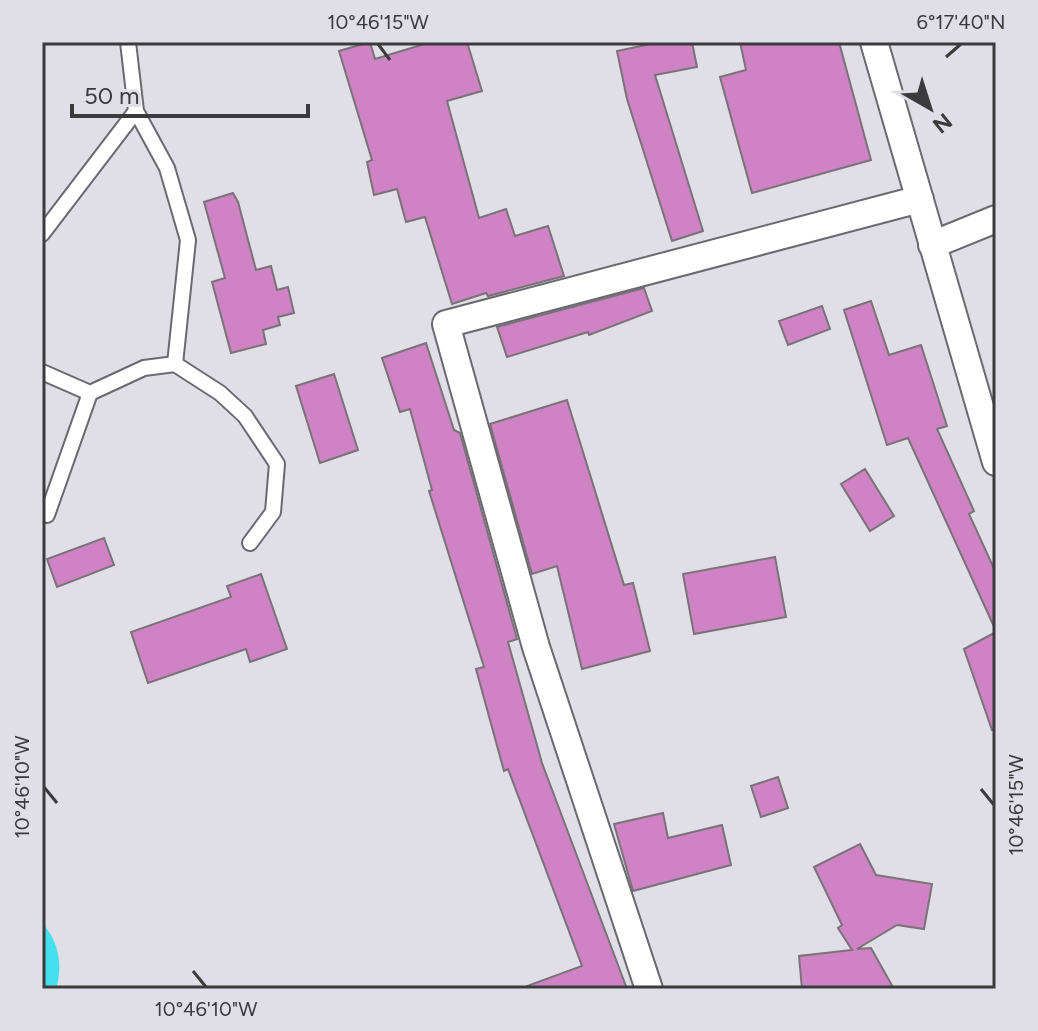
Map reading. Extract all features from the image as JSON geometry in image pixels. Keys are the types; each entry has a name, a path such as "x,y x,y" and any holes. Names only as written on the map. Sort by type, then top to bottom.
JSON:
{"street":[{"path":"874,42 996,462"},
{"path":"649,989 536,647 446,324 920,199"},
{"path":"932,245 996,219"}],"lane":[{"path":"128,42 136,111 167,168 188,240 175,364"},
{"path":"42,234 136,111"},
{"path":"47,515 90,393 144,368 175,364 220,393 245,416 277,464 273,512 250,543"},
{"path":"42,372 90,393"}],"water":[{"path":"42,923 58,954 56,989 42,989"}],"building":[{"path":"370,42 375,59 431,42 467,42 482,91 447,101 479,218 506,209 515,236 548,226 564,276 488,296 486,293 452,304 425,217 406,222 397,189 374,195 367,162 372,160 339,51"},
{"path":"660,42 692,42 697,67 655,75 703,231 672,241 627,99 617,51"},
{"path":"740,42 839,42 871,160 752,193 720,77 746,70"},
{"path":"233,193 256,270 271,266 277,290 288,287 294,313 278,317 280,325 263,330 266,344 231,353 212,282 225,278 204,202"},
{"path":"644,288 652,311 589,335 588,332 507,357 497,327"},
{"path":"871,301 889,355 921,345 947,426 937,429 974,511 969,514 996,573 996,631 908,438 887,445 844,310"},
{"path":"822,306 830,329 788,345 779,321"},
{"path":"426,343 454,430 460,433 517,639 508,642 542,763 627,989 528,989 527,986 582,966 508,769 504,771 476,669 484,667 429,491 432,490 410,409 400,412 382,358"},
{"path":"334,374 358,450 320,463 296,386"},
{"path":"567,400 624,585 633,583 650,651 582,669 557,566 532,574 490,424"},
{"path":"865,469 894,516 870,531 841,484"},
{"path":"104,538 114,565 57,587 47,559"},
{"path":"775,557 786,617 694,634 683,574"},
{"path":"261,574 287,649 250,662 246,649 148,683 131,632 231,597 227,586"},
{"path":"996,632 996,729 992,730 964,649"},
{"path":"778,777 788,808 761,817 751,786"},
{"path":"663,813 668,838 722,825 731,865 633,891 614,824"},
{"path":"860,844 876,875 932,884 924,929 897,925 857,949 871,948 894,989 802,989 799,956 852,950 838,928 842,925 814,867"}]}
